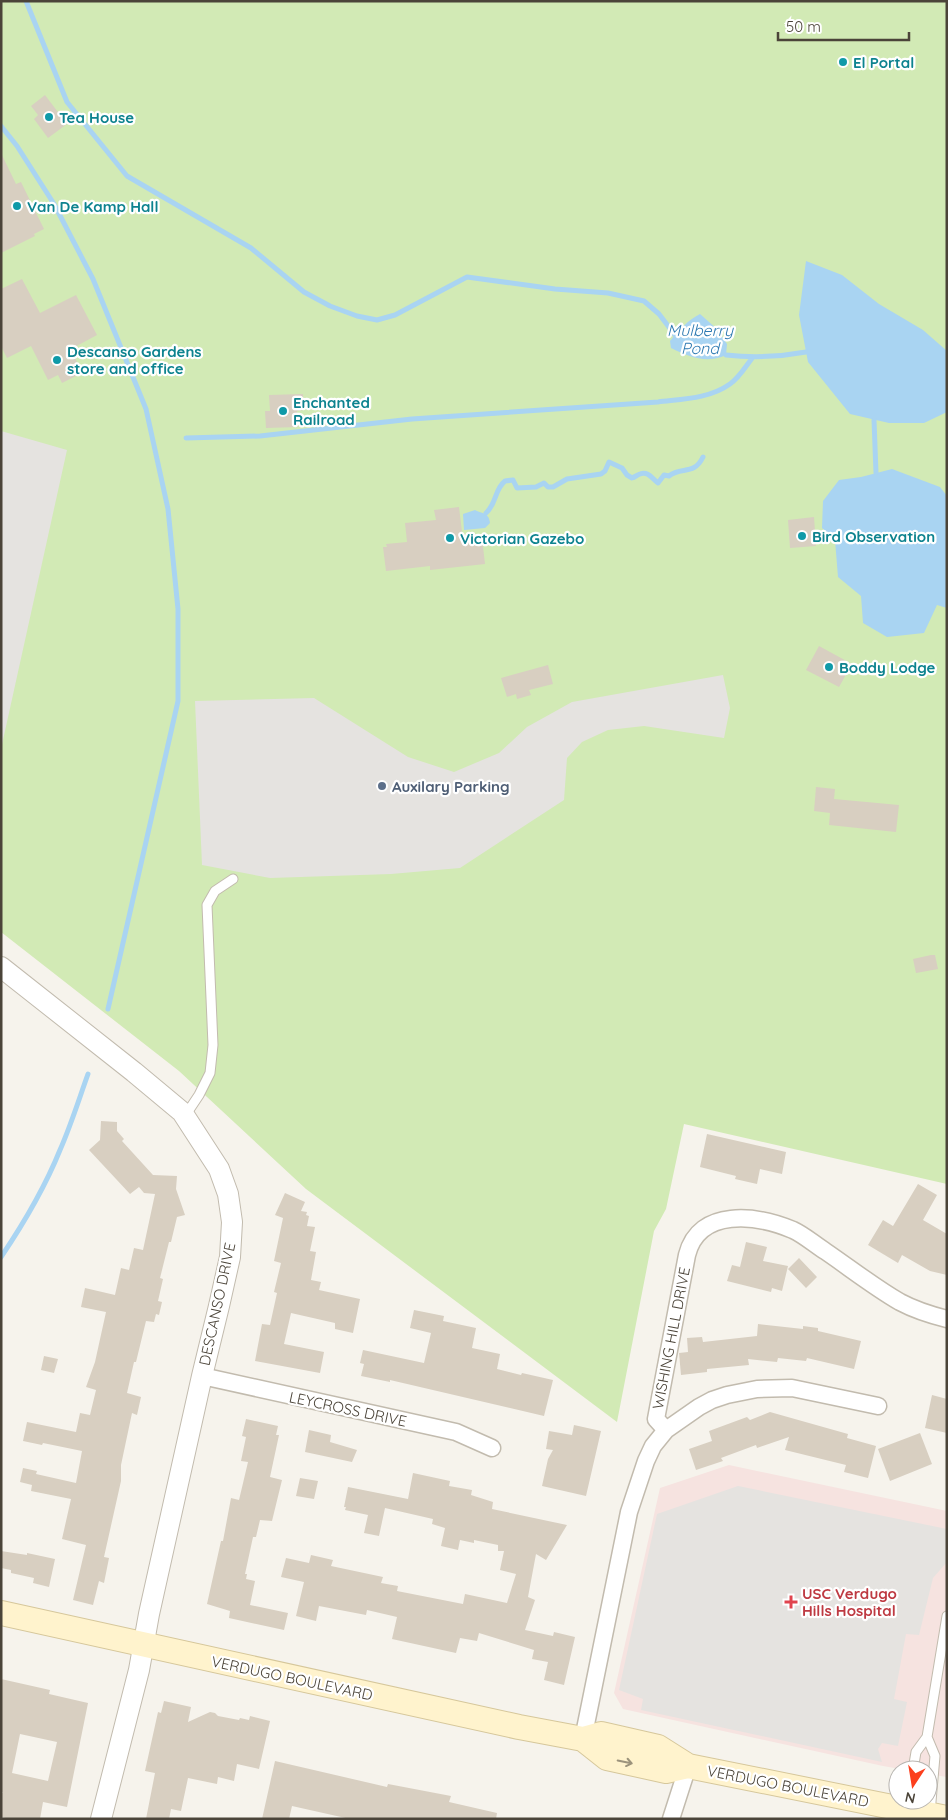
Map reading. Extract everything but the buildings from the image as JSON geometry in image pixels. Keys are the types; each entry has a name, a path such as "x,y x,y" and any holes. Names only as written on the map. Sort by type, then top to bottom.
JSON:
{"main road":[{"name":"VERDUGO BOULEVARD","path":"1,1613 519,1727 583,1739 607,1758 666,1771 688,1766 933,1813"}],"street":[{"name":"DESCANSO DRIVE","path":"1,967 182,1112 219,1169 228,1194 232,1222 230,1256 202,1376 139,1670 101,1819"},
{"name":"WISHING HILL DRIVE","path":"583,1739 629,1512 646,1462 654,1446 666,1430 656,1419 687,1255 696,1234 709,1224 731,1218 762,1222 794,1230 901,1303 927,1314 947,1319"},
{"name":"LEYCROSS DRIVE","path":"202,1376 456,1432 492,1448"},
{"path":"666,1430 712,1400 756,1389 792,1388 878,1406"},
{"path":"671,1819 688,1766"}],"lane":[{"path":"185,1117 200,1095 210,1074 213,1045 208,905 215,891 233,880"},
{"path":"915,1760 916,1752 927,1737 947,1616"},
{"path":"927,1737 935,1756 933,1813"}],"shaded area":[{"path":"1,431 67,450 1,749"},
{"name":"Auxilary Parking","path":"723,675 730,708 724,738 644,726 608,730 582,742 567,758 564,800 460,868 391,874 270,878 202,865 195,701 314,698 408,757 454,772 499,753 527,727 572,702"},
{"name":"USC Verdugo Hills Hospital","path":"729,1465 947,1511 947,1777 938,1776 938,1760 888,1760 888,1767 623,1709 614,1693 660,1488"},
{"name":"USC Verdugo Hills Hospital","path":"738,1486 947,1529 947,1562 933,1578 919,1635 906,1634 894,1699 907,1702 898,1746 882,1743 878,1749 882,1762 641,1710 643,1699 619,1690 657,1514"}],"green space":[{"path":"1,1 947,1 947,1184 684,1124 666,1209 654,1231 617,1422 306,1189 179,1071 1,932"}],"water":[{"path":"806,261 842,275 879,304 923,330 947,351 947,412 924,423 889,423 850,414 808,362 799,315"},
{"name":"Mulberry Pond","path":"700,314 717,329 727,344 726,355 719,358 705,359 671,348 670,341 673,337 688,322"},
{"path":"892,469 940,487 947,496 947,608 937,605 924,633 887,637 863,623 861,596 838,577 835,540 822,528 823,501 839,480 861,477"},
{"path":"475,510 487,515 490,523 485,528 464,530 463,514"}],"waterway":[{"path":"26,1 67,102 127,176 251,248 304,292 330,306 357,316 377,320 395,315 467,277 555,289 608,293 644,301 659,314 675,335"},
{"path":"1,126 17,146 54,204 93,279 146,409 168,509 178,609 178,701 108,1009"},
{"path":"726,355 766,356 806,352"},
{"path":"186,438 260,436 412,419 686,399 713,393 730,384 753,357"},
{"path":"874,420 876,473"},
{"path":"486,513 490,509 499,488 505,481 513,480 517,488 536,487 544,483 548,487 553,487 567,479 601,474 605,471 609,462 622,468 632,478 643,473 658,483 664,475 669,476 678,471 696,467 703,457"},
{"path":"1,1257 26,1218 48,1178 68,1131 88,1074"}],"place":[{"name":"El Portal","path":"843,62"},
{"name":"Tea House","path":"49,117"},
{"name":"Van De Kamp Hall","path":"17,206"},
{"name":"Descanso Gardens store and office","path":"57,360"},
{"name":"Enchanted Railroad","path":"283,411"},
{"name":"Bird Observation","path":"802,536"},
{"name":"Victorian Gazebo","path":"450,538"},
{"name":"Boddy Lodge","path":"829,667"},
{"name":"Auxilary Parking","path":"382,786"},
{"name":"USC Verdugo Hills Hospital","path":"791,1602"}]}
